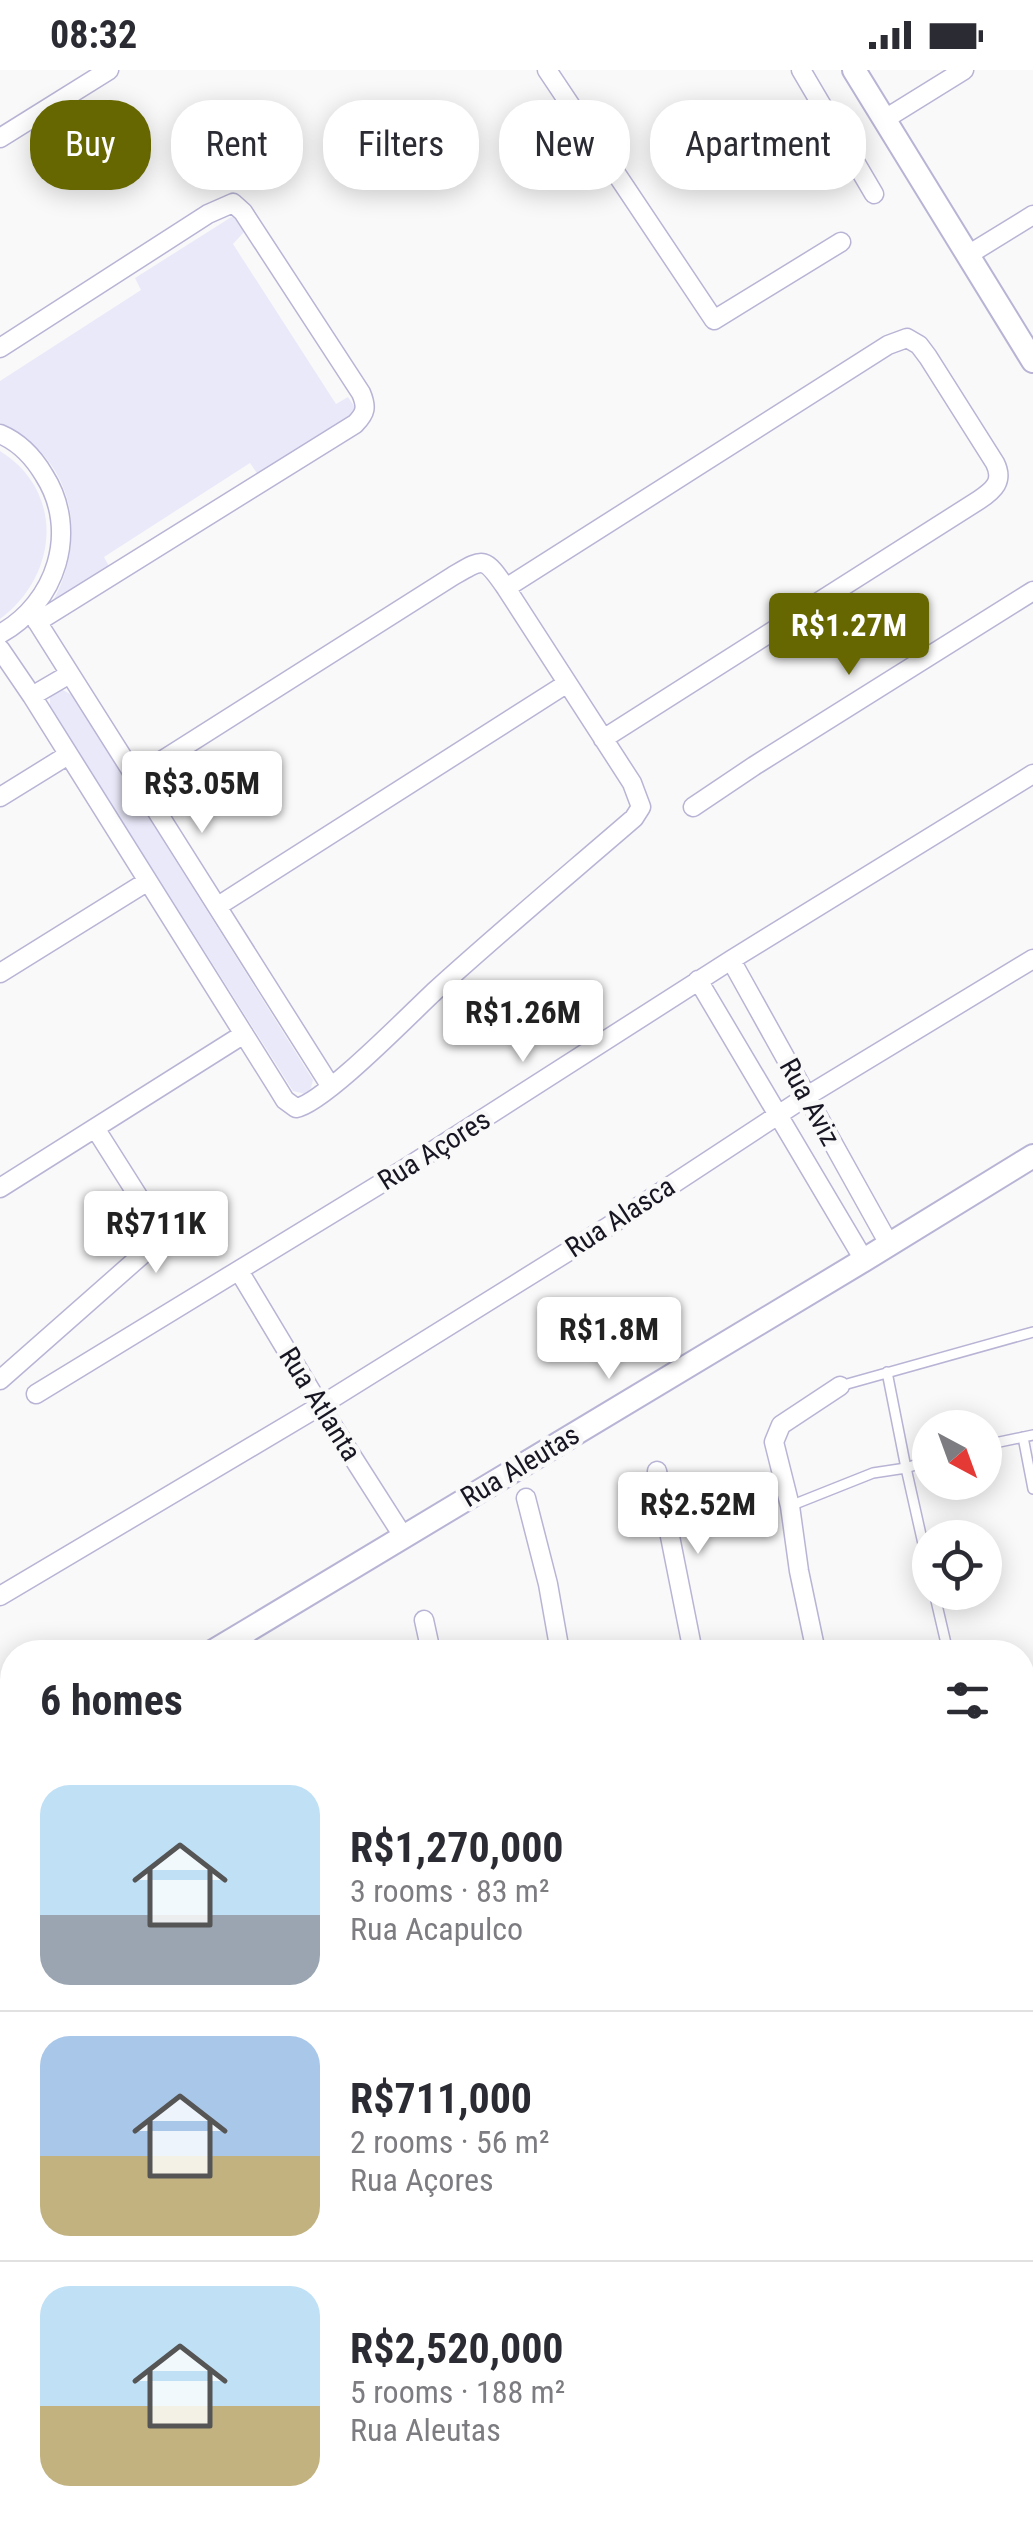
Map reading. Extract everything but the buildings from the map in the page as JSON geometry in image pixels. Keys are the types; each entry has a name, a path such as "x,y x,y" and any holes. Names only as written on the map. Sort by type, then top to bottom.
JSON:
{"street":[{"path":"0,138 109,70"},
{"path":"547,70 714,320 840,242"},
{"path":"801,70 874,194"},
{"path":"854,70 1033,361"},
{"path":"885,119 964,70"},
{"path":"0,348 208,214 232,203 243,212 366,404 355,424 0,634"},
{"path":"968,255 1033,215"},
{"path":"506,588 900,339 907,338 919,345 928,357 995,463 999,472 997,485 603,739"},
{"path":"0,434 34,460 52,488 61,520 60,553 34,617"},
{"path":"0,649 276,1087 292,1105 300,1108 331,1087 639,813 640,802 632,783 506,588 482,562 136,776"},
{"path":"693,807 1033,591"},
{"path":"34,617 331,1087"},
{"path":"32,696 68,674"},
{"path":"218,906 566,684"},
{"path":"0,797 68,755"},
{"name":"Rua Açores","path":"36,1394 239,1272 698,980 1033,774"},
{"path":"0,973 148,881"},
{"name":"Rua Aviz","path":"730,960 889,1244"},
{"name":"Rua Alasca","path":"0,1596 320,1406 606,1228 806,1096 1033,960"},
{"name":"Rua Aviz","path":"698,980 864,1260"},
{"path":"0,1188 244,1034"},
{"path":"0,1380 152,1246 152,1218 95,1128"},
{"name":"Rua Aleutas","path":"232,1640 1033,1156"},
{"name":"Rua Atlanta","path":"239,1272 403,1536"},
{"path":"813,1640 790,1506 774,1442 781,1426 840,1386"},
{"path":"657,1472 692,1640"},
{"path":"526,1498 558,1640"},
{"path":"424,1620 428,1640"}],"lane":[{"path":"840,1386 1033,1332"},
{"path":"887,1372 918,1520"},
{"path":"1002,1441 1028,1436 1033,1489"},
{"path":"790,1506 873,1473 912,1466"},
{"path":"938,1610 945,1640"}],"shaded area":[{"path":"233,216 244,232 233,244 336,404 348,397 358,412 259,476 250,463 104,557 111,570 58,606 54,599 65,574 70,548 67,499 44,455 0,423 0,381 141,290 135,278"},
{"path":"0,451 21,468 36,489 44,511 46,534 43,558 34,580 0,619"},
{"path":"61,689 72,695 313,1080 305,1094 293,1091 50,707 50,695"}]}
